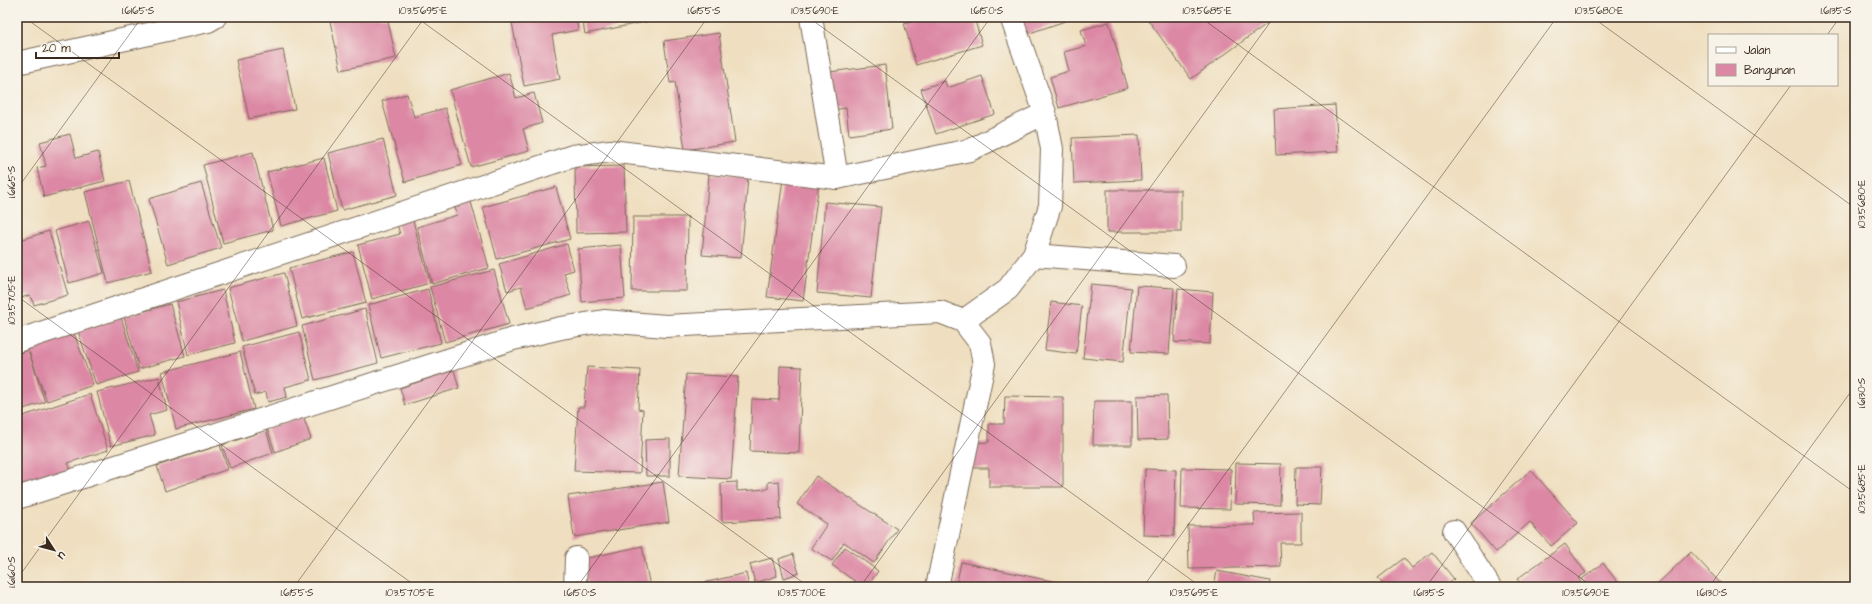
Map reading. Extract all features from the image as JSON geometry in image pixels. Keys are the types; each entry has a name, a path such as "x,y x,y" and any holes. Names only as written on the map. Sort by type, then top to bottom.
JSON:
{"street":[{"path":"17,63 208,21 215,17"},
{"path":"811,17 837,178"},
{"path":"963,321 1008,289 1034,255 1050,206 1052,148 1045,112 1011,17"},
{"path":"17,342 573,156 610,151 837,178 970,150 1045,112"},
{"path":"1034,255 1174,266"},
{"path":"17,498 513,339 561,328 604,321 666,326 940,312 963,321 980,343 984,364 937,587"},
{"path":"1454,531 1490,587"},
{"path":"575,587 576,558"}],"building":[{"path":"329,17 387,17 396,58 341,70"},
{"path":"511,17 576,17 578,30 552,35 560,79 524,86"},
{"path":"582,17 650,17 650,21 585,34"},
{"path":"923,17 932,17 933,22 951,17 974,17 982,45 916,65 904,23"},
{"path":"1018,17 1067,17 1068,20 1024,35"},
{"path":"1146,17 1276,17 1191,79"},
{"path":"1109,22 1128,88 1059,108 1050,77 1069,71 1064,52 1086,46 1081,30"},
{"path":"719,33 735,142 685,150 675,82 670,83 664,41"},
{"path":"283,50 295,109 249,119 236,60"},
{"path":"885,65 892,129 849,135 846,108 833,110 829,72"},
{"path":"509,73 516,98 534,93 542,123 523,129 529,151 471,167 450,90"},
{"path":"982,76 995,114 936,134 921,89 945,81 947,88"},
{"path":"407,94 414,117 445,108 462,165 405,182 382,101"},
{"path":"1335,105 1338,152 1276,155 1274,109"},
{"path":"70,134 76,158 98,152 105,181 44,197 37,168 46,166 40,142"},
{"path":"1139,135 1141,180 1074,183 1072,138"},
{"path":"383,139 397,195 342,210 328,153"},
{"path":"253,152 273,230 223,243 203,165"},
{"path":"324,158 337,211 281,226 267,172"},
{"path":"624,166 626,232 576,233 575,167"},
{"path":"709,174 748,177 741,258 702,255"},
{"path":"783,179 819,183 803,301 767,297"},
{"path":"129,181 152,271 108,283 85,192"},
{"path":"201,183 221,248 168,264 149,199"},
{"path":"556,187 570,239 497,259 483,207"},
{"path":"1107,190 1181,190 1181,232 1107,232"},
{"path":"470,198 489,268 432,284 417,227 457,215 454,203"},
{"path":"825,202 881,207 871,298 817,293"},
{"path":"412,217 430,283 372,299 358,245 400,234 396,221"},
{"path":"633,217 688,217 687,291 632,291"},
{"path":"89,221 104,273 69,283 55,231"},
{"path":"49,231 68,295 34,305 30,295 18,299 17,296 17,241"},
{"path":"567,244 574,270 564,273 571,295 527,308 521,287 507,291 499,264"},
{"path":"621,245 625,298 582,302 578,249"},
{"path":"353,252 366,303 302,319 289,268"},
{"path":"494,270 509,324 445,342 430,287"},
{"path":"284,273 297,326 242,341 228,288"},
{"path":"1091,284 1131,288 1123,362 1083,358"},
{"path":"1137,286 1174,288 1169,354 1131,352"},
{"path":"428,289 441,343 381,358 368,305"},
{"path":"1178,289 1213,292 1210,344 1174,342"},
{"path":"223,290 235,343 188,355 176,302"},
{"path":"1051,302 1082,306 1076,354 1045,350"},
{"path":"170,304 185,356 139,369 124,317"},
{"path":"365,309 378,363 315,380 302,326"},
{"path":"121,317 138,372 96,385 78,331"},
{"path":"299,332 311,380 285,387 287,397 268,402 266,392 255,395 242,347"},
{"path":"74,333 93,385 47,401 29,352 45,402 17,411 17,354 29,350 26,342"},
{"path":"240,352 254,409 176,429 162,372"},
{"path":"780,366 802,367 799,453 750,451 752,399 779,400"},
{"path":"587,367 640,370 638,409 643,410 640,473 574,471 578,407 584,407"},
{"path":"454,370 459,388 405,405 400,388"},
{"path":"686,374 738,377 731,479 679,476"},
{"path":"159,377 167,410 149,415 155,435 111,446 97,392"},
{"path":"90,394 108,450 68,463 71,470 17,488 17,418"},
{"path":"1167,395 1168,439 1138,440 1137,396"},
{"path":"1005,396 1063,397 1063,487 989,487 989,468 973,468 973,443 989,442 989,424 1004,424"},
{"path":"1094,401 1132,401 1132,445 1093,445"},
{"path":"303,416 311,439 275,452 267,428"},
{"path":"266,430 273,453 230,468 222,445"},
{"path":"670,439 670,476 646,476 645,440"},
{"path":"220,445 228,469 165,491 157,466"},
{"path":"1236,463 1281,464 1280,505 1235,504"},
{"path":"1296,467 1322,467 1320,505 1295,504"},
{"path":"1182,468 1231,469 1230,509 1181,508"},
{"path":"1145,469 1176,470 1174,536 1143,535"},
{"path":"1531,470 1578,523 1551,546 1530,522 1496,552 1471,523"},
{"path":"816,476 897,529 874,563 844,542 832,561 811,548 827,524 797,504"},
{"path":"779,481 781,519 722,522 721,483 737,482 737,491 768,489 768,482"},
{"path":"663,482 669,522 574,537 568,496"},
{"path":"1301,512 1301,543 1280,543 1281,567 1189,569 1188,526 1255,525 1254,513"},
{"path":"1565,544 1586,573 1578,578 1584,587 1523,587 1517,579"},
{"path":"642,546 650,587 589,587 583,559"},
{"path":"845,547 878,571 867,587 863,587 832,565"},
{"path":"1432,552 1454,579 1445,587 1385,587 1378,578 1404,558 1412,568"},
{"path":"1691,552 1724,587 1658,587 1656,585"},
{"path":"793,554 799,573 784,578 779,559"},
{"path":"772,558 777,576 755,583 750,564"},
{"path":"961,562 1056,582 1055,587 956,587"},
{"path":"1603,563 1621,587 1588,587 1582,579"},
{"path":"1217,571 1270,581 1269,587 1214,587"},
{"path":"746,573 749,587 696,587 695,585"}]}
